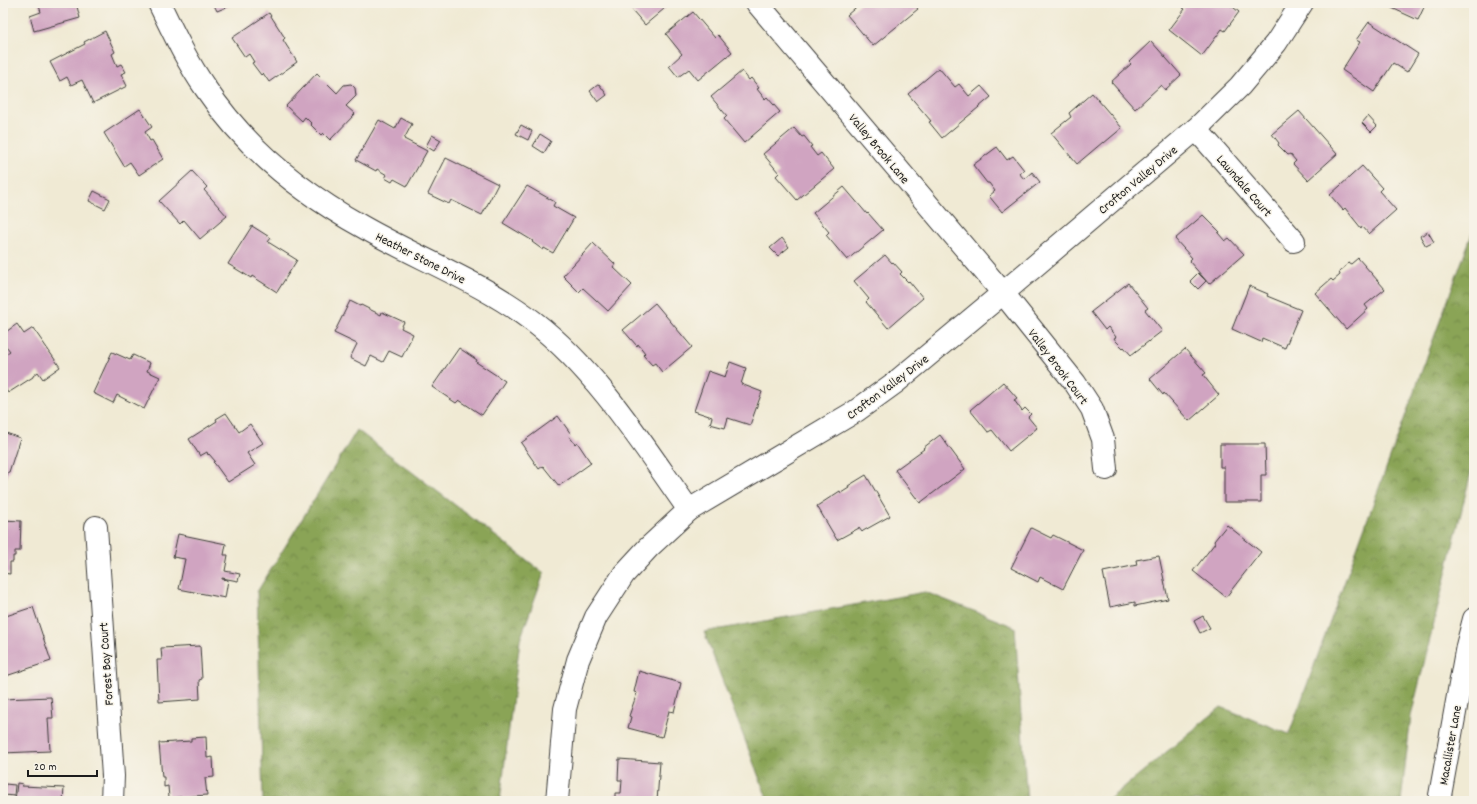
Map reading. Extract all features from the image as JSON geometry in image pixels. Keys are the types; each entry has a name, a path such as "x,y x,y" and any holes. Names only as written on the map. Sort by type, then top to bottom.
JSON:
{"street":[{"name":"Heather Stone Drive","path":"159,3 181,48 206,89 234,126 262,154 296,184 325,205 363,227 483,289 534,322 569,354 602,388 689,510"},
{"name":"Crofton Valley Drive","path":"557,801 565,709 578,660 596,617 624,574 648,548 689,510 856,411 896,382 1003,294 1196,129 1240,86 1276,43 1302,3"},
{"name":"Valley Brook Lane","path":"764,5 1003,294"},
{"name":"Lawndale Court","path":"1196,129 1294,241"},
{"name":"Valley Brook Court","path":"1003,294 1075,383 1092,409 1103,439 1106,469"},
{"name":"Forest Bay Court","path":"96,527 113,776 112,801"},
{"name":"Macallister Lane","path":"1439,801 1467,646 1474,619"}],"green space":[{"path":"1474,228 1474,460 1411,716 1401,801 1107,801 1221,707 1289,734"},
{"path":"357,430 544,573 520,640 500,801 263,801 257,592"},
{"path":"925,592 1015,627 1027,801 768,801 704,632"}],"building":[{"path":"38,3 76,3 80,18 34,31 30,16 41,12"},
{"path":"213,3 237,3 217,11"},
{"path":"626,3 671,3 645,25"},
{"path":"861,3 913,3 918,9 873,46 847,15"},
{"path":"1187,3 1228,3 1239,12 1225,31 1222,29 1202,56 1169,30 1185,9 1183,8"},
{"path":"1381,3 1426,3 1418,20"},
{"path":"693,12 715,38 718,35 732,52 698,80 689,69 678,77 669,66 682,54 666,34"},
{"path":"269,13 285,38 283,40 297,62 269,82 263,73 261,75 252,63 254,62 249,54 245,57 232,38"},
{"path":"1369,22 1418,54 1407,72 1393,63 1374,92 1342,70 1360,42 1356,40"},
{"path":"105,31 115,52 112,54 117,66 121,64 126,72 121,74 127,86 93,103 82,80 71,85 67,77 60,81 50,62 85,44 84,42"},
{"path":"1151,41 1181,75 1165,90 1161,85 1135,109 1111,82 1131,64 1129,62"},
{"path":"939,68 955,87 959,84 969,96 981,86 991,97 942,138 929,122 931,121 908,94"},
{"path":"742,71 749,80 751,78 765,99 767,97 780,112 744,143 724,119 727,116 711,97"},
{"path":"317,73 337,93 344,85 351,84 355,88 356,96 346,106 355,114 330,140 323,133 321,135 305,117 302,121 286,106"},
{"path":"599,84 607,95 598,102 590,91"},
{"path":"1092,93 1122,128 1077,164 1051,133 1071,117 1069,113"},
{"path":"140,109 152,127 145,132 150,141 152,140 163,159 139,175 130,162 124,166 104,133"},
{"path":"1299,111 1337,154 1308,180 1293,164 1296,161 1290,154 1288,155 1278,145 1279,143 1272,134"},
{"path":"1368,116 1377,126 1371,132 1362,123"},
{"path":"401,118 412,124 404,139 427,151 407,186 394,179 392,182 385,178 387,175 356,160 379,120 395,129"},
{"path":"521,125 532,131 528,140 516,134"},
{"path":"794,128 802,137 804,136 812,146 810,147 817,156 821,153 834,169 797,200 776,176 779,173 763,154"},
{"path":"540,134 551,141 544,153 533,146"},
{"path":"432,135 441,140 434,151 426,146"},
{"path":"997,147 1007,160 1013,156 1024,170 1019,173 1024,179 1032,172 1040,182 1002,212 989,196 995,191 973,165"},
{"path":"446,158 498,184 482,215 451,200 449,204 428,194"},
{"path":"1362,166 1382,188 1379,191 1396,210 1369,234 1362,226 1361,228 1345,208 1343,210 1330,195"},
{"path":"192,171 207,187 204,190 227,216 200,239 184,220 180,224 159,201"},
{"path":"527,186 555,202 553,206 574,218 553,253 544,248 543,250 532,242 533,241 503,223"},
{"path":"844,187 883,230 847,260 826,235 829,232 813,213"},
{"path":"94,191 110,199 105,209 89,201"},
{"path":"1203,215 1220,232 1218,233 1225,241 1229,238 1244,254 1209,284 1189,261 1192,258 1175,239"},
{"path":"252,226 271,238 268,242 297,260 277,292 252,276 251,278 228,264"},
{"path":"1428,232 1434,242 1426,246 1420,236"},
{"path":"782,238 789,247 778,256 770,248"},
{"path":"593,243 615,264 613,267 632,285 608,311 583,288 579,292 563,276"},
{"path":"885,255 902,272 900,274 908,282 909,281 923,298 888,328 866,302 869,299 854,281"},
{"path":"1358,258 1385,289 1365,305 1368,309 1346,329 1315,293 1331,279 1333,281 1340,275 1339,272 1349,263 1351,264"},
{"path":"1198,273 1206,281 1198,289 1190,281"},
{"path":"1128,283 1148,308 1145,310 1162,331 1131,355 1116,341 1114,338 1116,337 1108,327 1105,330 1091,312"},
{"path":"1249,286 1268,294 1267,296 1301,310 1285,348 1262,338 1261,342 1232,329"},
{"path":"350,301 381,315 382,312 404,322 401,328 413,334 402,357 389,351 383,362 371,356 366,366 350,358 357,344 334,333"},
{"path":"655,303 692,347 662,372 655,363 652,365 643,355 645,353 638,344 637,346 623,330"},
{"path":"17,324 24,334 33,328 60,367 43,379 38,372 33,377 8,393 3,385 3,356 10,351 3,342 3,334"},
{"path":"459,348 477,360 476,362 505,381 482,415 459,400 456,403 432,387"},
{"path":"1185,349 1206,373 1203,375 1219,395 1189,421 1164,393 1163,395 1150,379"},
{"path":"112,352 130,360 133,355 150,363 147,371 160,377 144,409 117,395 113,403 93,393"},
{"path":"730,362 746,368 741,384 762,392 750,425 728,418 725,428 710,424 712,417 694,411 708,371 725,377"},
{"path":"1003,382 1017,398 1014,400 1022,411 1025,408 1031,414 1028,417 1037,428 1009,451 992,430 988,432 970,410"},
{"path":"226,413 239,432 250,424 263,443 247,453 255,465 228,482 209,454 208,455 207,452 200,456 189,439 217,421 216,419"},
{"path":"558,416 571,434 569,436 575,444 577,442 591,463 559,486 543,466 539,469 521,443"},
{"path":"3,432 20,438 3,486"},
{"path":"940,435 965,469 920,503 895,470 924,449 923,448"},
{"path":"1220,444 1265,444 1266,475 1261,475 1261,502 1224,502 1224,467 1220,467"},
{"path":"866,475 890,516 862,532 859,528 837,540 817,506 840,491 841,493 849,488 848,486"},
{"path":"3,520 21,521 20,551 15,551 13,562 10,562 10,574 3,573"},
{"path":"1227,525 1261,552 1226,597 1193,571"},
{"path":"1031,528 1051,538 1053,535 1083,550 1063,589 1040,577 1038,582 1011,568"},
{"path":"178,534 226,544 224,555 228,555 225,571 240,574 238,581 222,578 228,580 225,598 179,589 185,559 173,557"},
{"path":"1159,556 1168,599 1135,606 1135,602 1110,607 1103,572 1137,565 1136,560"},
{"path":"33,607 51,661 6,676 3,665 3,617"},
{"path":"1203,616 1210,628 1200,633 1194,621"},
{"path":"200,646 202,679 199,680 200,699 159,702 157,660 162,660 161,648"},
{"path":"639,671 681,683 674,712 669,711 662,737 628,728 631,717 629,716 637,693 634,692"},
{"path":"51,697 53,718 48,718 50,751 3,753 3,699"},
{"path":"206,737 207,758 213,757 214,777 205,778 207,795 169,798 168,786 164,787 164,777 162,777 159,743 191,741 191,738"},
{"path":"619,759 660,762 657,801 615,801 615,793 621,793 622,780 618,780"},
{"path":"17,783 23,784 22,786 64,788 63,801 15,801"},
{"path":"5,784 15,785 14,796 4,795"}]}
